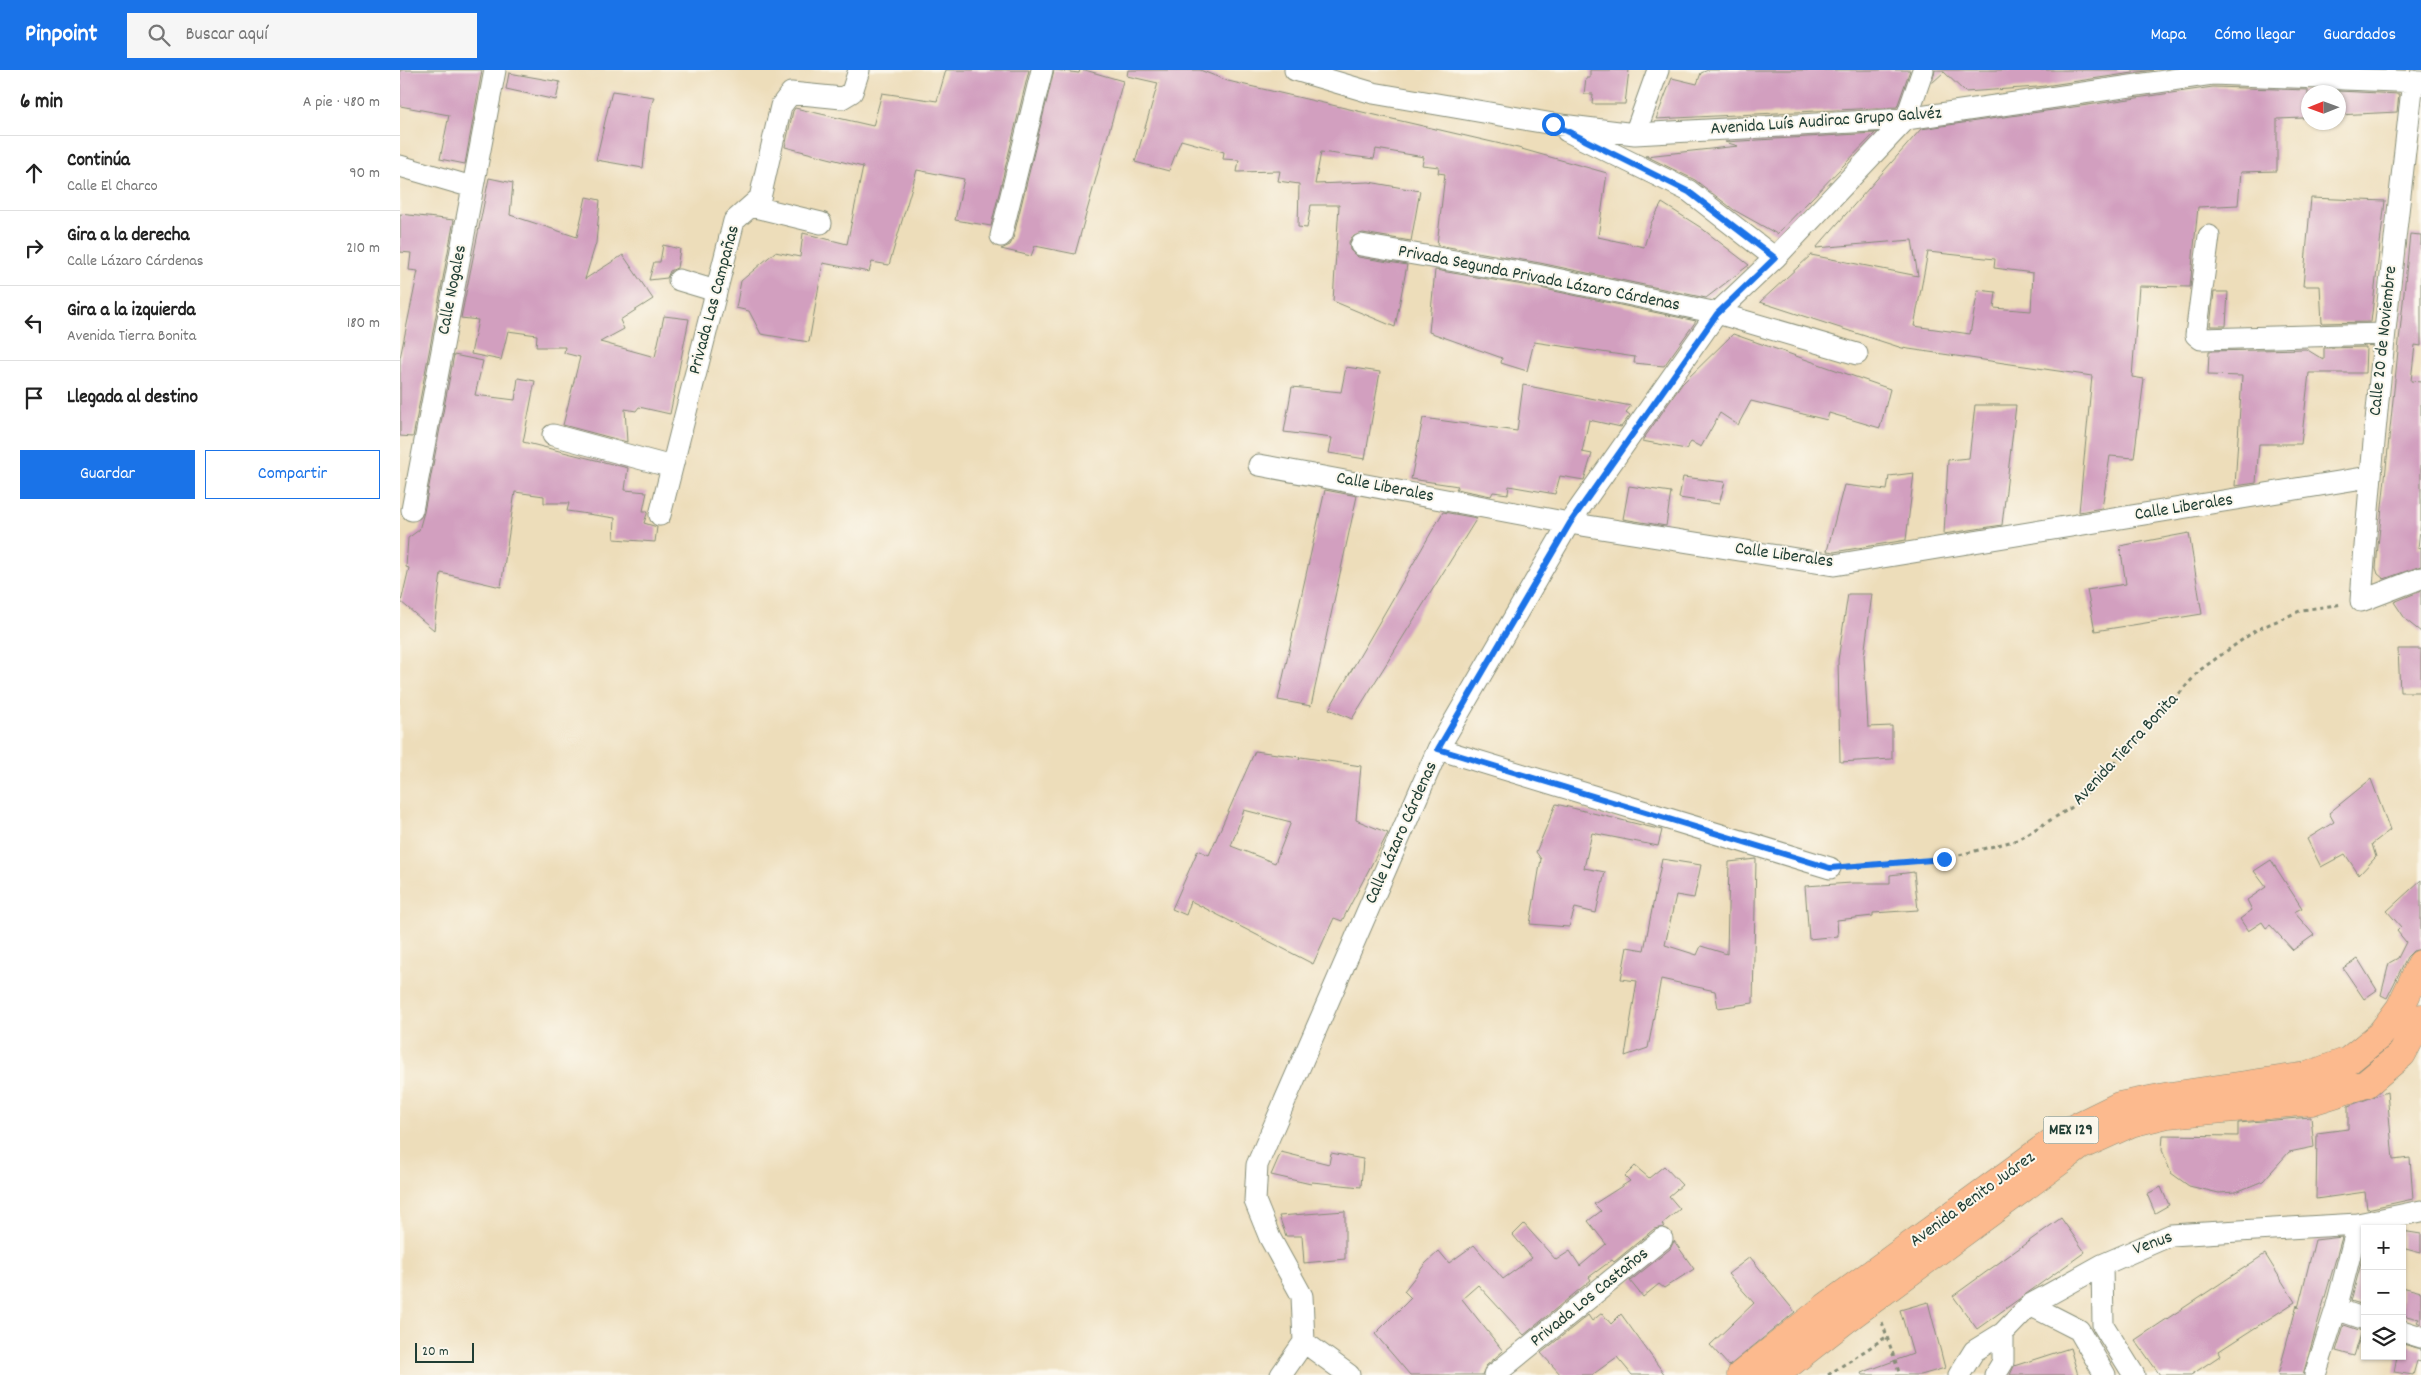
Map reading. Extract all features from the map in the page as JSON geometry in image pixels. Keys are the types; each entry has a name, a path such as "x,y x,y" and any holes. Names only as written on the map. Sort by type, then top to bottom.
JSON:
{"main road":[{"name":"Avenida Benito Juárez","path":"1740,1375 1826,1307 2066,1132 2119,1106 2170,1096 2307,1076 2348,1061 2380,1035 2400,1008 2421,964"},
{"name":"Avenida Benito Juárez","path":"1775,1375 1845,1320 2080,1146 2131,1122 2168,1114 2312,1101 2366,1084 2402,1054 2421,1018"}],"street":[{"name":"Calle Nogales","path":"412,510 495,70"},
{"name":"Privada Las Campañas","path":"660,515 734,221 760,198 781,106 791,93 842,98 852,92 859,70"},
{"path":"1001,236 1042,70"},
{"name":"Avenida Luís Audirac Grupo Galvéz","path":"1295,70 1373,93 1553,124 1635,134 1906,120 2212,72 2417,81"},
{"path":"1635,134 1658,70"},
{"path":"1906,120 1923,70"},
{"name":"Calle 20 de Noviembre","path":"2361,601 2369,477 2384,334 2417,81"},
{"name":"Calle Lázaro Cárdenas","path":"1304,1342 1302,1296 1270,1238 1255,1202 1257,1165 1438,749 1570,523 1717,314 1775,258 1906,120"},
{"path":"1553,124 1689,192 1775,258"},
{"path":"400,166 472,188"},
{"path":"751,206 821,223"},
{"path":"2209,236 2196,335 2201,339 2384,334"},
{"name":"Privada Segunda Privada Lázaro Cárdenas","path":"1361,245 1538,275 1717,314 1857,354"},
{"path":"679,280 716,291"},
{"path":"553,436 672,467"},
{"name":"Calle Liberales","path":"1259,465 1570,523 1834,565 2369,477"},
{"path":"2361,601 2421,578"},
{"path":"1438,749 1830,868"},
{"name":"Venus","path":"1959,1375 1974,1351 2003,1333 2030,1305 2102,1265 2171,1235 2358,1224 2421,1211"},
{"path":"2314,1375 2336,1309 2358,1224"},
{"name":"Privada Los Castaños","path":"1494,1375 1662,1239"},
{"path":"2102,1265 2103,1325 2134,1375"},
{"path":"2030,1305 2078,1330 2105,1375"},
{"path":"2336,1309 2361,1318"},
{"path":"2078,1330 2103,1321"},
{"path":"2406,1332 2421,1338"},
{"path":"1995,1375 2002,1362 2003,1333"},
{"path":"1281,1375 1304,1342 1349,1375"}],"path":[{"name":"Avenida Tierra Bonita","path":"1830,868 1944,859 2017,840 2074,806 2149,728 2200,670 2256,630 2302,610 2361,601"},
{"path":"1881,1317 1900,1375"},
{"path":"1828,1375 1886,1337"}],"building":[{"path":"400,70 482,70 465,164 440,159 449,115 400,106"},
{"path":"946,70 1029,70 991,226 955,220 964,179 917,170 889,265 872,262 869,272 823,263 809,342 761,334 749,311 736,308 741,281 775,252 800,257 803,233 847,244 863,167 785,147 795,108 873,126 882,93 937,101"},
{"path":"1054,70 1079,73 1080,70 1085,70 1123,81 1075,254 1035,246 1031,256 1001,249 1010,245 1013,239"},
{"path":"1128,70 1200,70 1228,81 1518,148 1607,173 1598,237 1644,247 1651,223 1662,203 1700,227 1749,265 1706,298 1540,263 1437,245 1445,174 1438,173 1439,167 1422,165 1424,157 1376,149 1374,159 1321,152 1315,184 1369,182 1420,191 1411,241 1363,233 1352,237 1349,242 1350,250 1358,257 1407,265 1395,327 1333,301 1339,205 1311,205 1307,228 1298,227 1299,184 1278,181 1280,171 1237,172 1239,160 1223,159 1224,152 1181,140 1169,171 1135,162 1158,83 1127,76"},
{"path":"1590,70 1629,70 1625,104 1592,104 1593,94 1584,94 1586,78 1590,78"},
{"path":"1708,70 1910,70 1897,107 1656,119 1672,78 1697,84 1701,73"},
{"path":"1935,70 2153,70 2037,87 1965,92 1944,72 1932,83"},
{"path":"509,73 560,82 556,100 506,89"},
{"path":"2213,87 2301,90 2301,118 2277,119 2277,171 2241,172 2238,205 2198,207 2190,287 2139,286 2132,377 2144,379 2134,458 2110,456 2102,508 2079,512 2092,376 1902,348 1760,302 1811,255 1918,276 1912,240 1816,248 1921,129","holes":["1928,252 1995,259 1994,268 2033,273 2031,311 1994,308 1996,292 1978,290 1970,334 1914,326"]},
{"path":"612,91 654,97 649,113 643,168 596,160"},
{"path":"2346,91 2399,94 2397,112 2346,115"},
{"path":"1875,133 1777,234 1734,210 1695,180 1646,156 1738,146 1725,142"},
{"path":"489,178 513,183 510,215 577,237 586,197 600,200 596,243 585,279 623,255 653,299 620,320 624,329 600,342 655,357 664,316 689,319 670,414 639,407 636,411 625,409 627,442 563,425 580,357 564,353 565,347 536,347 537,335 508,331 501,360 471,354 478,320 461,318"},
{"path":"2311,198 2385,201 2371,322 2322,323 2320,286 2303,286"},
{"path":"400,214 454,220 413,437 400,436 400,358 418,271 409,270 411,253 400,252"},
{"path":"2410,234 2421,235 2421,346 2415,345 2411,381 2421,382 2421,521 2418,548 2421,547 2421,566 2384,579 2378,574 2376,568"},
{"path":"663,245 680,249 677,268 670,271 667,278 649,280 654,262 660,262"},
{"path":"1435,270 1535,287 1696,321 1664,366 1634,363 1635,357 1534,342 1527,371 1501,363 1502,358 1429,332"},
{"path":"2214,292 2228,292 2226,326 2210,326"},
{"path":"1733,334 1890,389 1880,428 1829,413 1827,420 1751,401 1738,425 1720,413 1701,447 1691,442 1686,449 1642,441 1682,384"},
{"path":"2366,347 2365,373 2309,373 2301,444 2259,444 2256,483 2235,486 2242,376 2208,375 2209,351 2306,349 2324,360 2324,348"},
{"path":"454,355 483,361 475,395 515,400 518,378 535,381 523,442 628,468 625,490 647,492 643,511 648,511 644,523 657,527 655,542 614,539 615,518 567,511 569,503 544,503 544,496 515,492 501,587 441,573 434,630 401,602 409,568 406,567 408,538 419,530 424,512"},
{"path":"1346,367 1380,372 1365,459 1329,453 1332,438 1284,432 1292,387 1341,392"},
{"path":"1523,385 1631,406 1626,412 1630,415 1621,427 1589,420 1582,452 1592,454 1584,480 1560,476 1555,494 1509,486 1508,494 1493,492 1491,496 1456,489 1458,486 1411,479 1423,418 1517,431"},
{"path":"1975,405 2016,405 2002,525 1944,534 1948,460 1969,458"},
{"path":"1914,473 1906,540 1834,552 1827,551 1844,485 1887,490 1889,476"},
{"path":"1683,477 1725,482 1719,504 1679,498"},
{"path":"1629,486 1671,492 1666,526 1623,519"},
{"path":"1325,490 1357,496 1311,706 1278,700"},
{"path":"1443,512 1477,518 1352,719 1329,709"},
{"path":"2189,533 2202,614 2095,631 2087,590 2126,584 2120,546"},
{"path":"2421,591 2421,632 2406,620 2394,602"},
{"path":"1848,594 1872,594 1864,656 1868,727 1892,726 1892,759 1840,762 1838,660"},
{"path":"2398,649 2421,649 2421,692 2400,692"},
{"path":"1255,751 1300,757 1299,760 1301,757 1361,766 1356,820 1388,833 1342,921 1334,918 1313,964 1191,901 1186,915 1172,909 1198,850 1209,855","holes":["1244,810 1291,822 1275,863 1231,846"]},
{"path":"2371,779 2390,830 2372,844 2376,857 2359,875 2345,854 2321,867 2307,839 2334,822 2329,813"},
{"path":"1556,804 1662,830 1658,846 1592,833 1584,868 1605,872 1596,913 1575,908 1569,927 1530,924 1541,859 1536,852"},
{"path":"1662,859 1701,865 1694,898 1676,895 1665,945 1697,955 1701,946 1727,954 1729,862 1756,859 1753,1003 1718,1008 1715,991 1661,979 1648,1048 1625,1056 1637,981 1621,979 1627,947 1644,950"},
{"path":"2271,860 2302,908 2294,912 2314,935 2293,950 2270,925 2266,928 2262,922 2248,931 2240,919 2252,910 2247,900 2266,887 2254,871"},
{"path":"1914,872 1918,910 1873,913 1873,916 1837,920 1838,936 1809,939 1805,886 1890,883 1890,875"},
{"path":"2421,880 2421,949 2413,951 2407,957 2387,998 2381,995 2389,963 2398,958 2406,942 2397,931 2401,927 2387,911"},
{"path":"2358,959 2377,990 2364,999 2343,968"},
{"path":"2387,1092 2393,1160 2410,1158 2413,1199 2367,1209 2365,1192 2316,1199 2317,1133 2348,1129 2348,1106"},
{"path":"2311,1117 2314,1147 2289,1152 2263,1181 2236,1192 2219,1193 2189,1186 2171,1173 2162,1150 2163,1135 2238,1136 2238,1123"},
{"path":"1281,1152 1329,1164 1331,1153 1363,1159 1361,1187 1312,1182 1311,1184 1271,1175"},
{"path":"1635,1166 1649,1178 1664,1166 1682,1185 1669,1196 1680,1209 1662,1224 1664,1227 1654,1229 1614,1262 1612,1260 1589,1277 1591,1280 1524,1335 1478,1285 1462,1299 1503,1351 1486,1366 1482,1375 1410,1375 1375,1334 1411,1298 1404,1291 1425,1264 1439,1251 1449,1263 1474,1245 1503,1279 1532,1258 1513,1235 1524,1224 1556,1260 1570,1251 1580,1266 1606,1244 1588,1221 1601,1211 1594,1204 1630,1181 1625,1176"},
{"path":"2161,1187 2169,1205 2155,1213 2147,1194"},
{"path":"1345,1211 1345,1259 1304,1263 1302,1236 1286,1236 1279,1216"},
{"path":"2061,1218 2085,1252 1977,1329 1953,1296"},
{"path":"2406,1232 2421,1234 2421,1253 2406,1249"},
{"path":"2342,1237 2303,1375 2278,1375 2297,1305 2298,1308 2315,1240"},
{"path":"1674,1241 1694,1269 1664,1288 1659,1284 1643,1297 1630,1281 1670,1249"},
{"path":"2265,1254 2295,1302 2219,1351 2221,1355 2191,1375 2160,1375 2135,1340"},
{"path":"1750,1257 1795,1312 1729,1366 1710,1345 1754,1303 1728,1274"},
{"path":"2361,1263 2361,1304 2351,1301"},
{"path":"2406,1288 2421,1292 2421,1324 2417,1322 2419,1319 2406,1316"},
{"path":"1928,1302 1945,1368 1921,1375 1862,1375 1861,1373 1913,1354 1900,1310"},
{"path":"1602,1313 1611,1324 1621,1314 1665,1375 1632,1375 1617,1357 1592,1375 1561,1375 1541,1353 1588,1315 1592,1321"},
{"path":"2344,1325 2361,1331 2354,1356 2336,1351"},
{"path":"2406,1345 2421,1349 2421,1362 2417,1361 2413,1375 2394,1372 2396,1360 2406,1360"},
{"path":"2070,1348 2078,1375 2010,1375 2014,1366"}],"route":[{"path":"1553,124 1689,192 1775,258 1717,314 1570,523 1438,749 1830,868 1944,859"}]}
